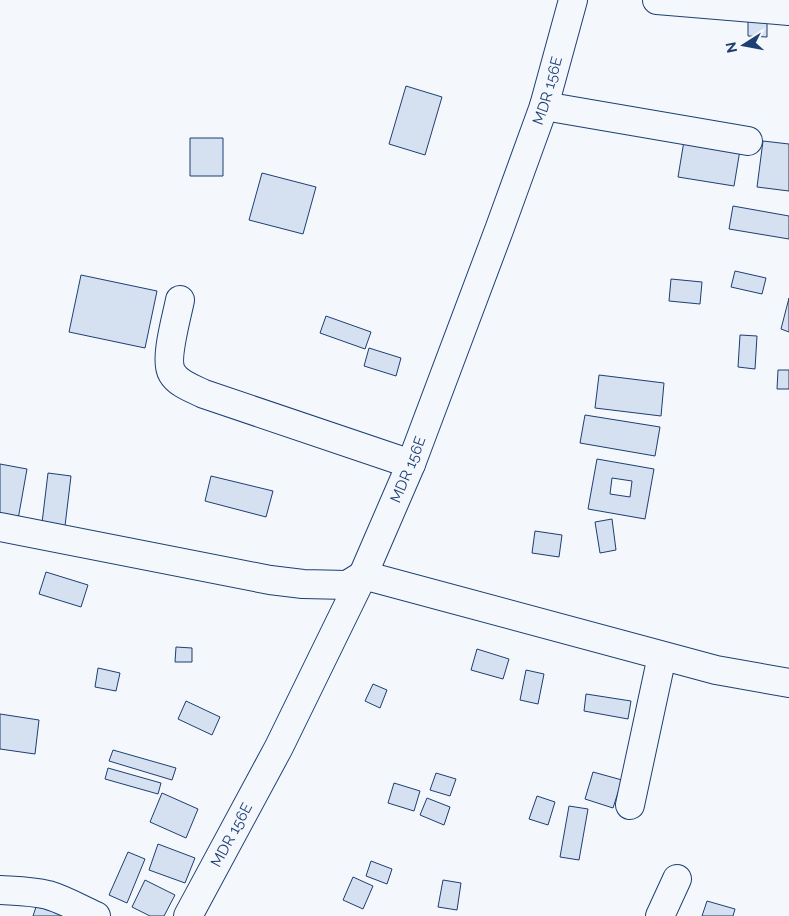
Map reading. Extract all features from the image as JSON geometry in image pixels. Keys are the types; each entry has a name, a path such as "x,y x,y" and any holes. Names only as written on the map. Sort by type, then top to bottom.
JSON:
{"street":[{"name":"MDR 156E","path":"188,916 279,747 363,575 411,464 544,106 573,0"},
{"path":"657,0 789,11"},
{"path":"544,106 748,140"},
{"path":"180,300 168,362 171,373 178,381 204,394 411,464"},
{"path":"0,528 270,580 303,584 347,585 363,575 716,670 789,683"},
{"path":"630,805 662,656"},
{"path":"660,916 677,879"},
{"path":"0,890 48,895 96,916"}],"building":[{"path":"748,17 767,18 767,37 748,36"},
{"path":"406,86 442,97 425,155 389,144"},
{"path":"685,135 741,144 734,186 678,177"},
{"path":"190,138 223,138 223,176 190,176"},
{"path":"763,141 789,144 789,191 757,187"},
{"path":"262,173 316,187 303,234 249,220"},
{"path":"733,206 789,216 789,239 729,229"},
{"path":"735,271 766,278 762,294 731,287"},
{"path":"81,275 157,291 145,348 69,332"},
{"path":"671,279 702,282 700,304 669,301"},
{"path":"789,298 789,332 781,329"},
{"path":"326,316 371,332 365,349 320,333"},
{"path":"740,335 757,336 755,369 738,367"},
{"path":"369,348 401,358 396,376 364,366"},
{"path":"778,370 789,370 789,389 777,389"},
{"path":"599,375 664,383 661,416 595,408"},
{"path":"585,415 660,427 655,456 580,443"},
{"path":"597,459 654,469 645,519 588,509","holes":["612,478 632,481 630,497 610,494"]},
{"path":"0,464 27,469 17,525 0,522"},
{"path":"48,473 71,476 65,526 42,523"},
{"path":"211,476 273,491 266,517 205,501"},
{"path":"612,519 616,550 600,553 595,522"},
{"path":"535,531 562,535 559,557 532,553"},
{"path":"46,572 88,585 81,607 39,594"},
{"path":"176,647 192,648 192,662 175,662"},
{"path":"477,649 509,659 503,679 471,670"},
{"path":"98,668 120,673 116,691 95,687"},
{"path":"526,670 544,674 538,704 520,700"},
{"path":"373,684 387,690 380,708 365,701"},
{"path":"586,694 631,701 628,719 584,711"},
{"path":"186,701 220,717 212,735 178,719"},
{"path":"0,714 39,720 35,754 0,749"},
{"path":"113,750 176,768 172,780 109,761"},
{"path":"108,768 161,783 158,794 105,779"},
{"path":"593,772 622,780 613,808 585,799"},
{"path":"436,773 456,779 450,796 430,790"},
{"path":"394,783 420,791 414,811 388,803"},
{"path":"162,793 198,809 186,838 150,822"},
{"path":"537,796 555,802 548,825 529,819"},
{"path":"427,798 450,807 444,825 420,815"},
{"path":"569,806 588,809 579,860 560,857"},
{"path":"158,844 195,858 185,883 149,870"},
{"path":"128,852 145,859 127,903 109,895"},
{"path":"371,861 392,869 387,884 366,876"},
{"path":"353,877 373,886 363,909 343,900"},
{"path":"145,880 175,895 164,916 150,916 132,907"},
{"path":"443,880 461,883 457,910 438,907"},
{"path":"38,901 66,916 33,916"},
{"path":"707,901 735,909 733,916 702,916"}]}
